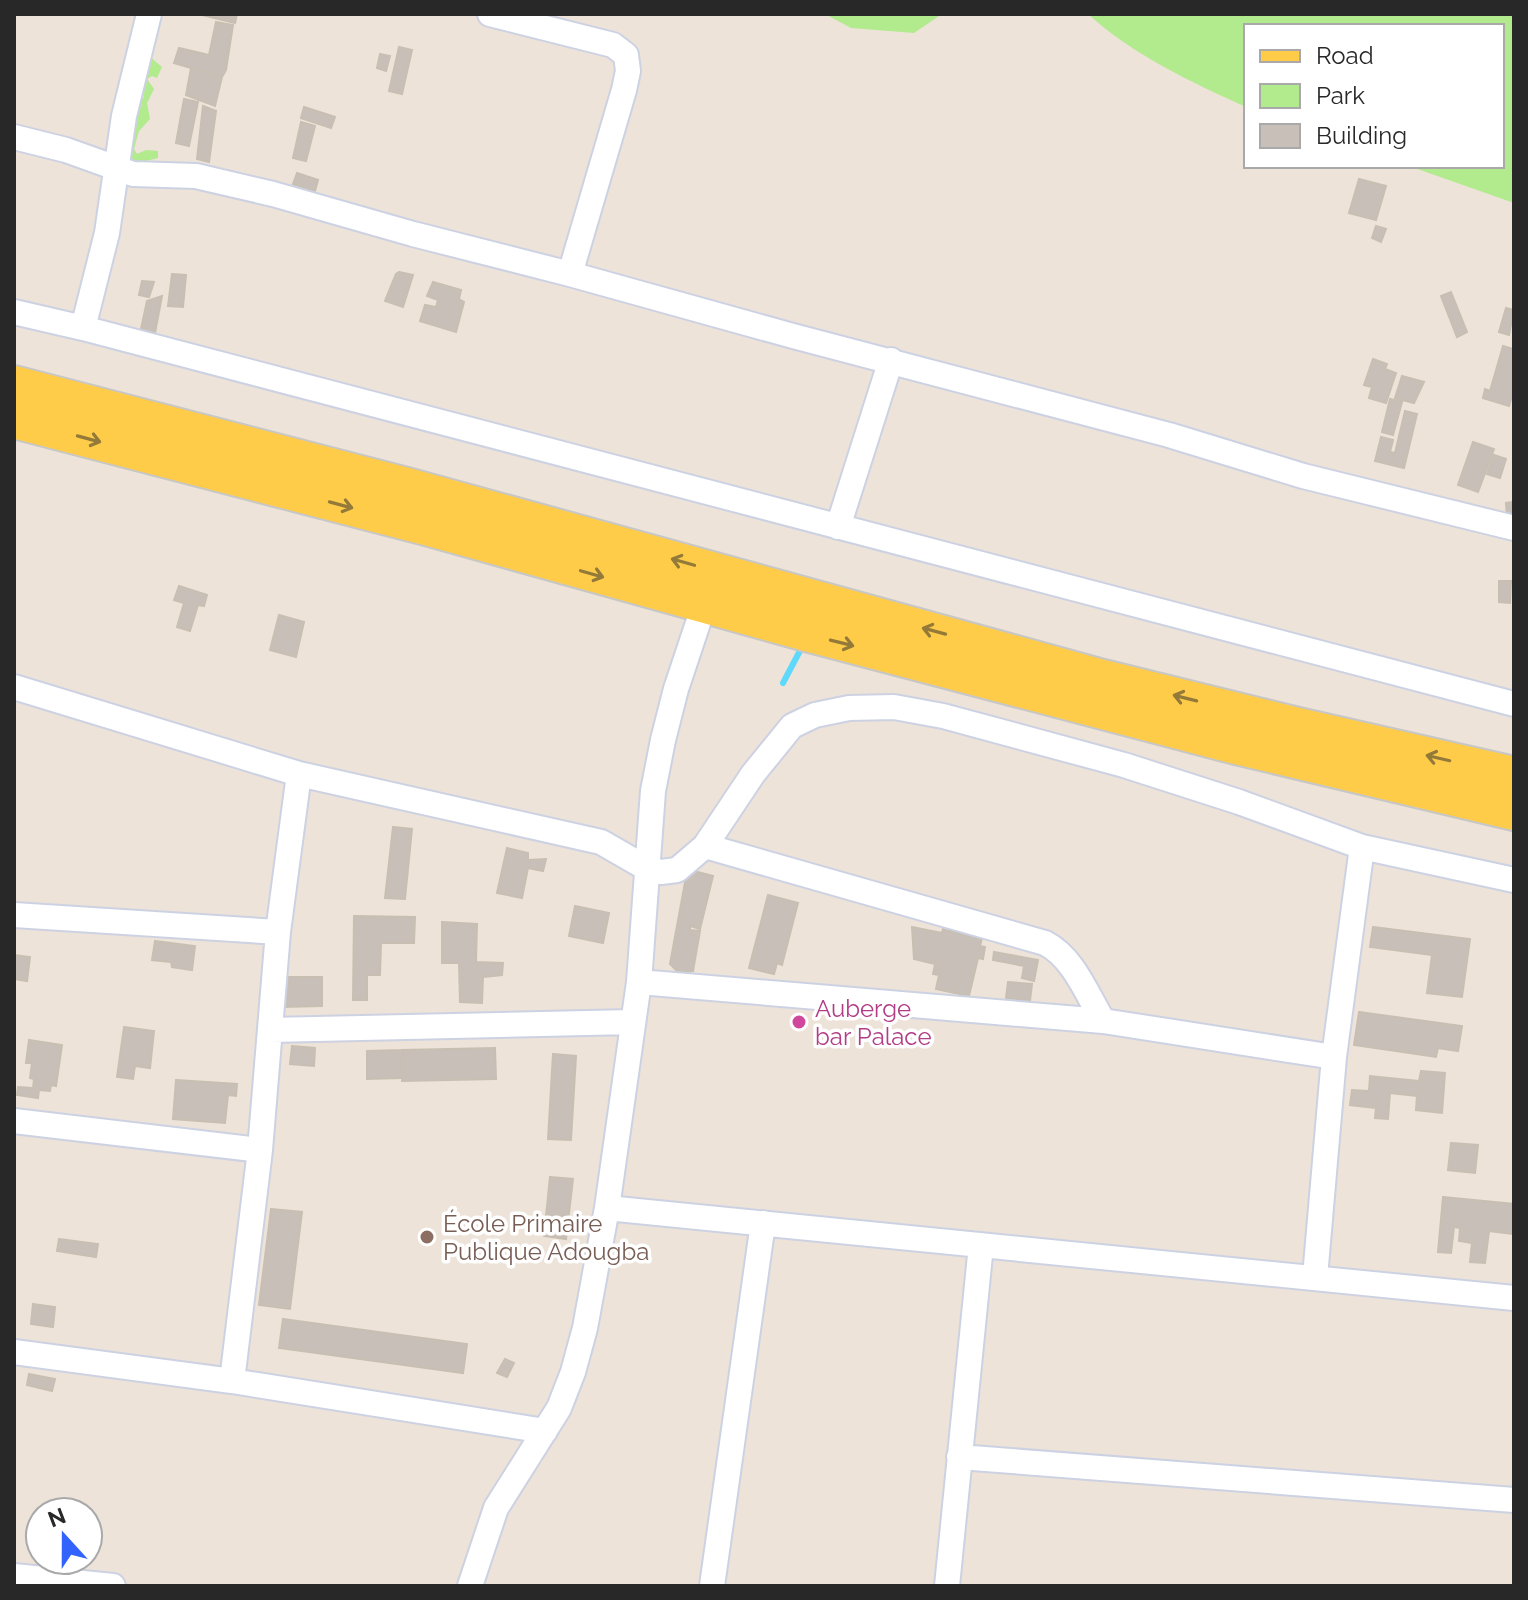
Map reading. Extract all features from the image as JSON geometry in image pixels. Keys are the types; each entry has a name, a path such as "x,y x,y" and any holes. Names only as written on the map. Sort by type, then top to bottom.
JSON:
{"main road":[{"path":"14,384 407,486 1103,678 1514,775"},
{"path":"14,420 426,527 704,605 1236,746 1514,812"}],"street":[{"path":"83,328 107,233 124,116 149,14"},
{"path":"490,14 613,45 626,55 628,71 624,90 570,274"},
{"path":"14,137 66,150 133,174 196,176 247,187 1169,435 1303,476 1514,528"},
{"path":"14,312 1514,704"},
{"path":"838,527 891,360"},
{"path":"470,1586 496,1508 559,1408 585,1328 607,1208 639,982 653,791 663,740 704,605"},
{"path":"14,687 299,774 601,842 648,869 661,872 677,870 705,846 753,774 792,726 815,715 849,708 894,707 943,716 1124,765 1239,802 1362,847 1514,880"},
{"path":"232,1381 260,1150 278,932 299,774"},
{"path":"705,846 1045,943 1057,949 1068,962 1103,1021"},
{"path":"1315,1277 1334,1057 1362,847"},
{"path":"14,915 278,932"},
{"path":"639,982 1103,1021 1334,1057"},
{"path":"270,1030 632,1022"},
{"path":"14,1121 260,1150"},
{"path":"607,1208 1514,1298"},
{"path":"712,1586 763,1223"},
{"path":"947,1586 981,1245"},
{"path":"14,1352 232,1381 545,1431"},
{"path":"959,1457 1514,1500"},
{"path":"14,1576 113,1586"}],"green space":[{"path":"825,14 942,14 914,33 851,28"},
{"path":"1088,14 1514,14 1514,203 1415,168 1504,168 1504,24 1244,24 1244,106 1143,55"},
{"path":"148,55 162,67 157,78 152,76 147,79 154,89 147,103 150,119 139,131 134,149 137,154 146,150 158,151 158,158 130,170 112,128 144,97 142,92"}],"building":[{"path":"198,14 237,14 235,23"},
{"path":"216,22 233,25 226,70 222,77 174,63 179,48 209,55"},
{"path":"399,47 412,50 402,94 389,91"},
{"path":"380,54 390,56 386,71 377,68"},
{"path":"191,68 222,77 215,106 186,95"},
{"path":"184,99 198,102 189,146 176,143"},
{"path":"203,106 216,111 209,162 197,159"},
{"path":"304,107 335,117 331,128 301,118"},
{"path":"301,122 315,126 306,161 293,158"},
{"path":"297,173 318,180 315,191 293,184"},
{"path":"1359,179 1386,186 1376,220 1349,213"},
{"path":"1376,226 1386,229 1381,242 1372,238"},
{"path":"399,272 413,275 403,307 385,301"},
{"path":"172,274 186,275 183,307 168,306"},
{"path":"142,281 154,282 149,297 139,295"},
{"path":"433,282 461,290 459,299 464,302 456,332 420,321 425,305 436,307 438,300 427,296"},
{"path":"1451,292 1467,332 1457,337 1441,296"},
{"path":"162,296 155,333 141,329 147,301"},
{"path":"1506,308 1514,310 1509,335 1499,332"},
{"path":"1503,346 1513,349 1514,346 1514,388 1509,406 1483,398 1485,389 1490,391"},
{"path":"1373,359 1387,364 1385,369 1396,373 1386,403 1369,398 1372,387 1364,385"},
{"path":"1402,376 1424,382 1414,403 1395,398"},
{"path":"1390,399 1402,402 1393,435 1382,432"},
{"path":"1405,411 1417,414 1404,468 1375,461 1381,437 1393,440 1390,452 1395,453"},
{"path":"1473,442 1494,449 1478,492 1458,485"},
{"path":"1494,455 1506,459 1500,478 1487,474"},
{"path":"1514,502 1514,517 1507,518 1506,503"},
{"path":"1499,581 1511,581 1510,603 1499,602"},
{"path":"179,586 207,595 204,606 198,605 190,631 177,627 184,603 174,600"},
{"path":"279,615 304,622 296,657 270,650"},
{"path":"393,827 412,829 405,899 385,898"},
{"path":"507,848 528,853 528,860 546,859 543,871 528,868 522,898 497,893"},
{"path":"694,871 713,876 700,929 690,926 690,930 700,931 693,971 678,972 670,964 686,877"},
{"path":"768,895 798,903 782,965 777,963 774,974 749,968"},
{"path":"575,906 609,913 603,943 569,936"},
{"path":"354,916 415,917 414,943 381,943 380,975 367,975 367,1000 353,1000"},
{"path":"442,922 477,924 476,962 503,963 502,975 483,977 482,1003 460,1002 459,963 442,963"},
{"path":"912,927 942,933 943,929 982,938 980,946 985,947 983,959 978,958 969,996 936,989 939,975 933,974 935,964 914,959"},
{"path":"1373,927 1470,939 1462,997 1427,993 1432,955 1370,947"},
{"path":"155,941 195,946 192,970 172,967 171,962 152,960"},
{"path":"994,952 1038,960 1034,981 1022,978 1024,966 993,960"},
{"path":"14,955 30,957 27,981 14,979"},
{"path":"283,977 322,977 322,1006 282,1007"},
{"path":"1008,982 1032,984 1030,1001 1006,998"},
{"path":"1359,1012 1462,1026 1458,1051 1438,1048 1436,1057 1354,1045"},
{"path":"124,1027 154,1031 150,1068 135,1066 133,1079 117,1077"},
{"path":"29,1040 62,1045 56,1086 51,1085 50,1091 39,1090 38,1098 17,1095 18,1087 33,1088 34,1079 30,1078 32,1063 26,1063"},
{"path":"292,1046 315,1048 314,1066 290,1064"},
{"path":"495,1048 496,1079 402,1081 402,1050"},
{"path":"402,1050 402,1078 367,1079 367,1051"},
{"path":"553,1054 576,1056 571,1140 548,1139"},
{"path":"1421,1071 1445,1073 1442,1113 1416,1110 1417,1096 1390,1093 1388,1119 1375,1118 1376,1108 1350,1105 1352,1090 1369,1091 1370,1076 1419,1081"},
{"path":"176,1080 237,1084 236,1096 228,1095 225,1123 173,1119"},
{"path":"1451,1143 1478,1145 1475,1173 1448,1170"},
{"path":"550,1177 573,1179 566,1239 544,1236"},
{"path":"1443,1197 1514,1204 1514,1234 1489,1231 1485,1263 1470,1262 1472,1243 1459,1241 1460,1228 1454,1227 1451,1253 1438,1252"},
{"path":"271,1209 302,1212 290,1309 259,1305"},
{"path":"59,1239 98,1244 96,1257 57,1251"},
{"path":"33,1304 55,1307 53,1327 31,1324"},
{"path":"283,1319 467,1344 463,1373 279,1348"},
{"path":"505,1359 514,1363 507,1377 497,1373"},
{"path":"29,1374 55,1379 52,1391 27,1385"}],"waterway":[{"path":"783,683 803,645"}],"place":[{"name":"Auberge bar Palace","path":"799,1022"},
{"name":"École Primaire Publique Adougba","path":"427,1237"}]}
